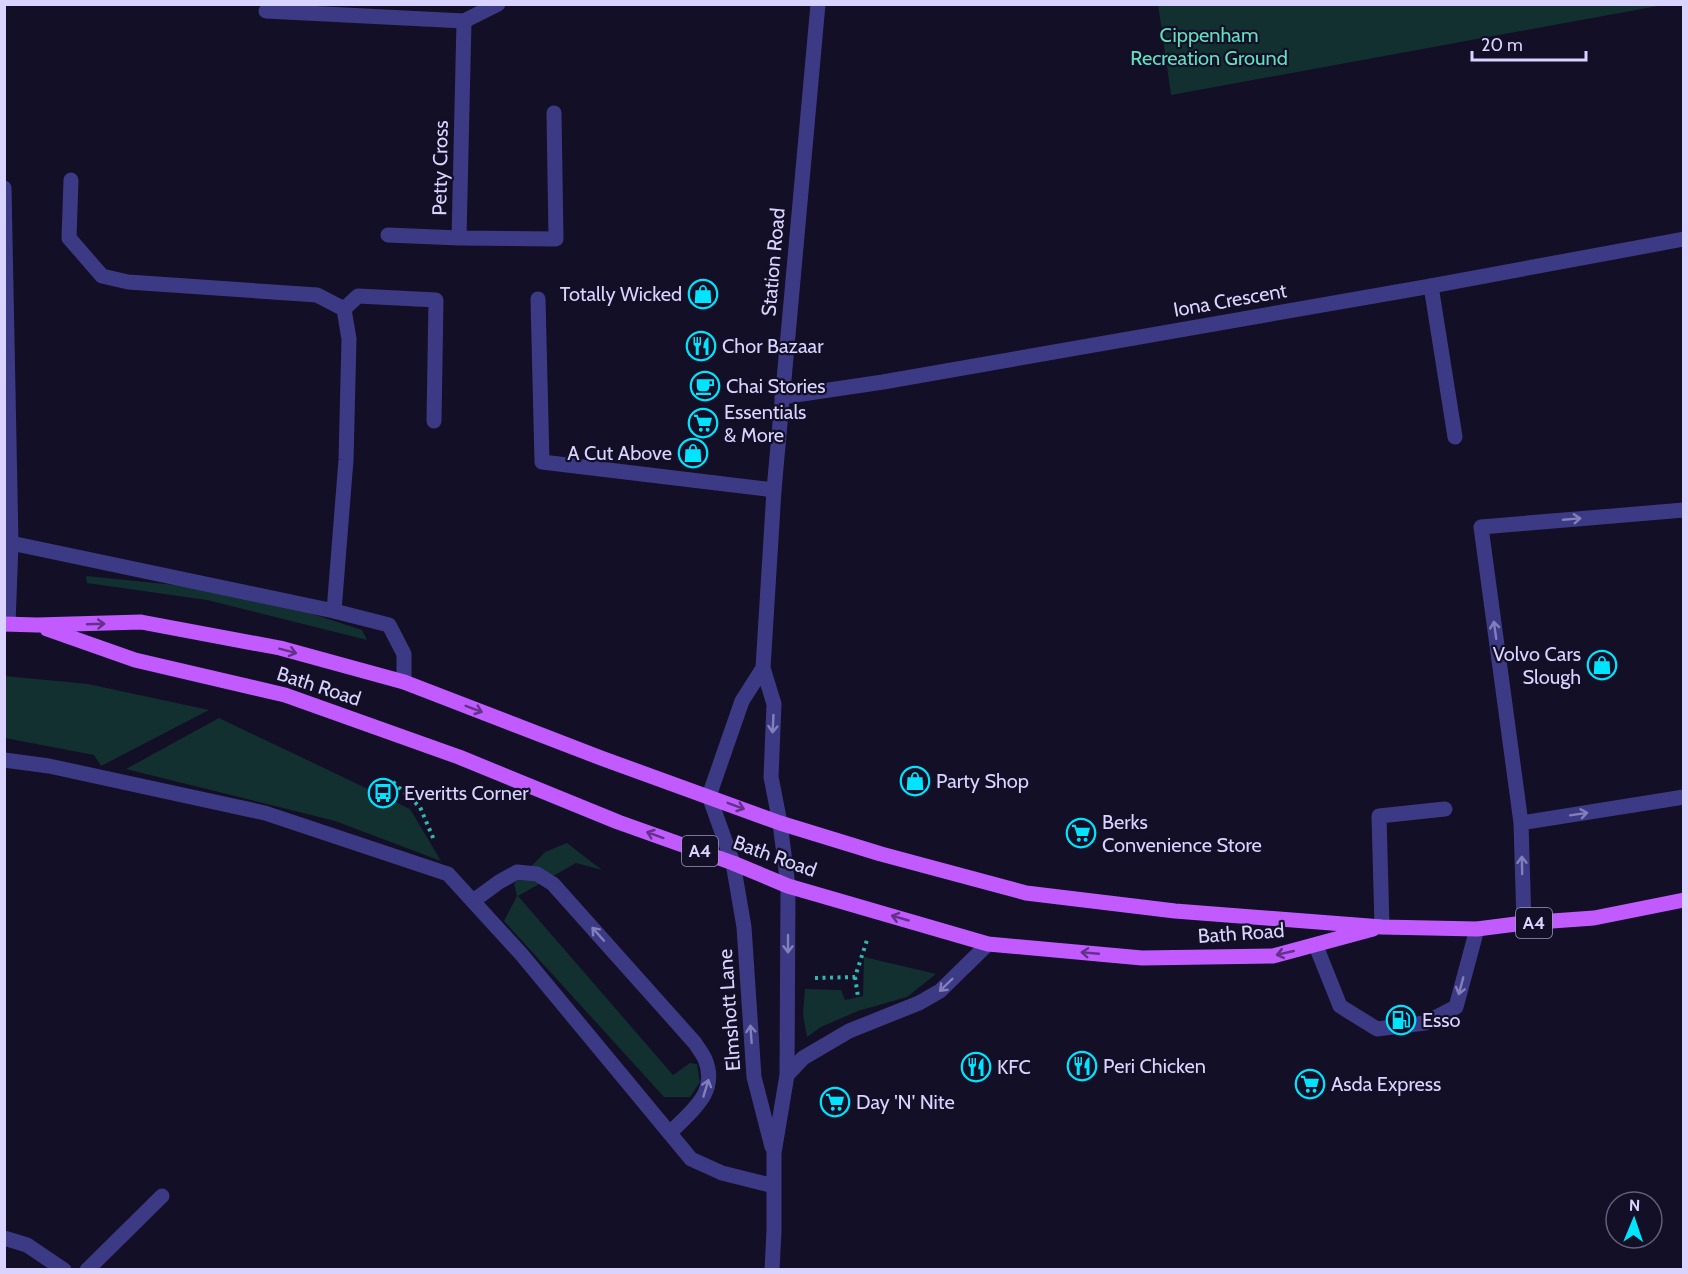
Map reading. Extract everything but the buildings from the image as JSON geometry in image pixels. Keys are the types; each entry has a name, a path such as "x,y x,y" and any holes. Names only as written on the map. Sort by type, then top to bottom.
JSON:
{"main road":[{"name":"Bath Road","path":"6,624 141,622 280,648 404,682 612,762 780,823 881,854 1026,893 1175,911 1382,927 1477,929 1594,918 1683,900"},
{"name":"Bath Road","path":"38,625 135,660 285,695 459,757 618,822 733,863 788,886 988,944 1142,958 1273,956 1382,927"}],"street":[{"path":"266,11 464,21 498,4"},
{"name":"Station Road","path":"788,886 780,823 771,777 774,705 763,668 774,490 818,4"},
{"name":"Petty Cross","path":"464,21 459,238 556,239 554,113"},
{"path":"71,180 69,238 102,276 128,282 317,295 344,309"},
{"path":"4,188 8,543 6,624"},
{"path":"388,235 459,238"},
{"name":"Iona Crescent","path":"782,397 882,382 1431,286 1683,239"},
{"path":"1431,286 1455,437"},
{"path":"344,309 358,296 436,300 434,421"},
{"path":"538,299 542,462 774,490"},
{"path":"334,611 346,460 349,339 344,309"},
{"path":"1524,923 1521,823 1482,527 1683,510"},
{"path":"8,543 334,611 389,625 404,654 404,682"},
{"name":"Station Road","path":"709,796 742,701 763,668"},
{"path":"4,760 49,766 265,813 448,874 522,956 691,1159 722,1173 774,1186"},
{"path":"709,796 733,863"},
{"path":"1521,823 1683,798"},
{"path":"1382,927 1379,816 1445,809"},
{"name":"Elmshott Lane","path":"733,863 744,927 754,1077 774,1152"},
{"path":"473,901 517,872 537,874 553,884 695,1042 705,1059 709,1078 705,1096 670,1133"},
{"name":"Elmshott Lane","path":"772,1269 774,1152 787,1075 788,886"},
{"path":"1316,945 1340,1006 1377,1029 1425,1023 1456,1007 1477,929"},
{"path":"787,1075 803,1058 849,1031 919,1003 940,991 988,944"},
{"path":"87,1269 162,1196"},
{"path":"4,1238 27,1245 64,1269"}],"path":[{"path":"393,782 420,807 448,874"},
{"path":"788,979 855,977 877,911"}],"green space":[{"name":"Cippenham Recreation Ground","path":"1158,4 1663,4 1663,5 1171,95"},
{"path":"86,576 245,592 362,630 367,640 207,600 87,583"},
{"path":"5,676 88,684 209,710 101,766 94,755 5,738"},
{"path":"219,718 410,809 441,861 335,821 126,769"},
{"path":"567,843 602,870 576,863 518,896 673,1075 690,1063 697,1064 700,1082 690,1097 664,1097 504,921 517,896 514,884 545,852"},
{"path":"864,957 936,974 907,997 858,1011 821,1027 807,1037 803,1014 805,989 841,990 845,1000 863,996"}],"place":[{"name":"Totally Wicked","path":"703,294"},
{"name":"Chor Bazaar","path":"701,346"},
{"name":"Chai Stories","path":"705,386"},
{"name":"Essentials & More","path":"703,423"},
{"name":"A Cut Above","path":"693,453"},
{"name":"Volvo Cars Slough","path":"1602,665"},
{"name":"Party Shop","path":"915,781"},
{"name":"Everitts Corner","path":"383,793"},
{"name":"Berks Convenience Store","path":"1081,833"},
{"name":"Esso","path":"1401,1020"},
{"name":"Peri Chicken","path":"1082,1066"},
{"name":"KFC","path":"976,1067"},
{"name":"Asda Express","path":"1310,1084"},
{"name":"Day 'N' Nite","path":"835,1102"}]}
